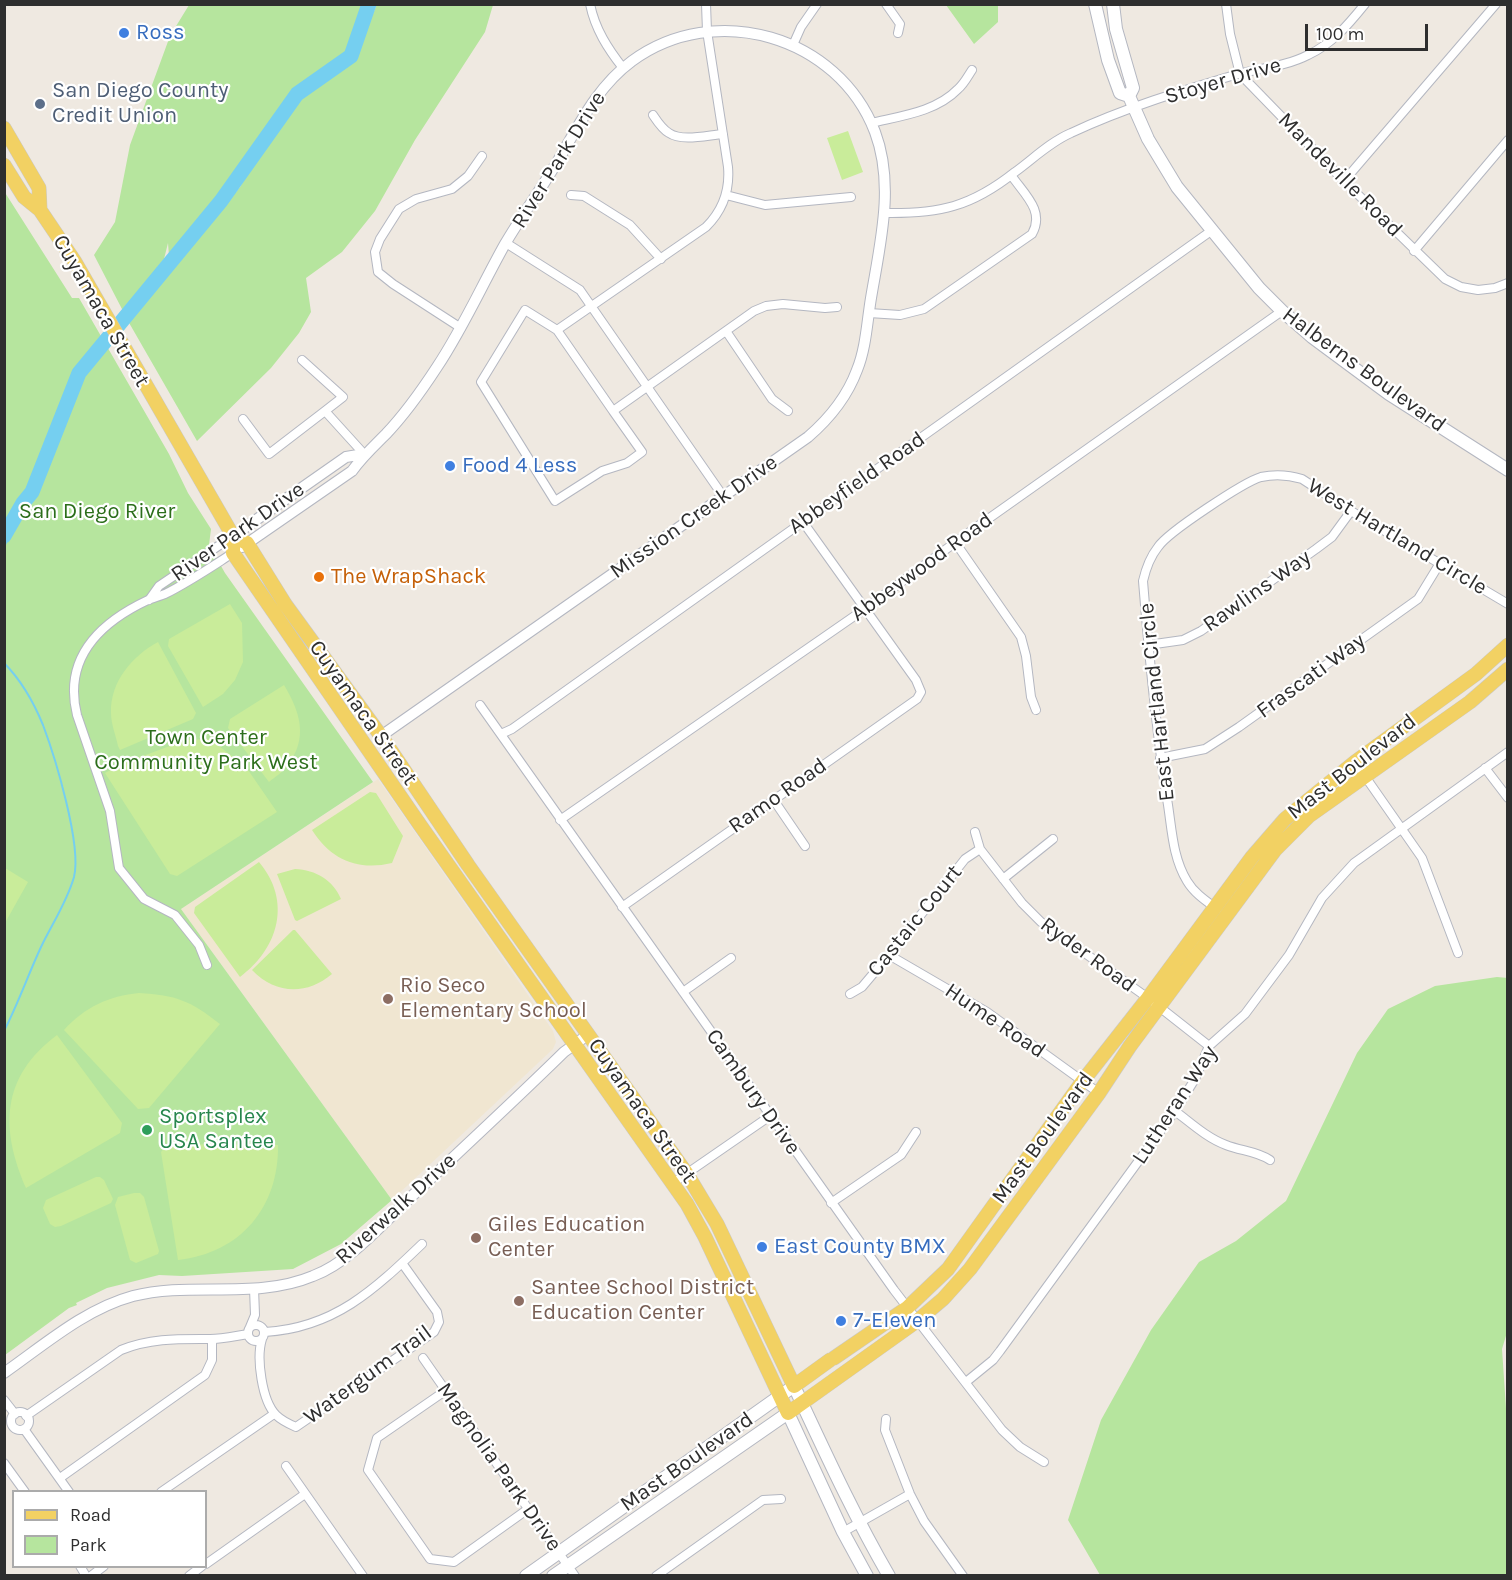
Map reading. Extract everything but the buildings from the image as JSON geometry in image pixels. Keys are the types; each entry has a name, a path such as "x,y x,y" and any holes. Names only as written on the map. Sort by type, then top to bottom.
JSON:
{"main road":[{"path":"1095,4 1108,60 1120,93 1131,102"},
{"path":"1113,4 1116,29 1133,88 1131,102"},
{"name":"Halberns Boulevard","path":"1131,102 1148,139 1170,176 1212,231 1281,311 1389,394 1508,470"},
{"name":"Cuyamaca Street","path":"4,128 39,188 40,210"},
{"name":"Cuyamaca Street","path":"4,165 24,197 40,210 75,262 233,536"},
{"path":"233,553 233,536 247,543"},
{"name":"Cuyamaca Street","path":"247,543 285,604 381,736 444,830 687,1174 717,1224 859,1523 889,1575"},
{"name":"Cuyamaca Street","path":"233,553 430,839 673,1183 705,1237 843,1532 867,1575"},
{"name":"Mast Boulevard","path":"553,1575 571,1570 801,1402 917,1321 943,1299 970,1269 1099,1093 1215,907 1252,857 1285,819 1355,762 1476,674 1508,645"},
{"name":"Mast Boulevard","path":"526,1575 907,1308 948,1269 1082,1082 1227,916 1275,850 1309,816 1470,702 1508,669"},
{"path":"430,839 444,830"}],"street":[{"path":"590,4 608,48 623,68"},
{"path":"557,330 661,259 711,221 720,209 726,195 729,176 707,31 706,4"},
{"path":"793,45 801,27 817,4"},
{"path":"886,4 900,24 898,33"},
{"path":"1226,4 1230,34 1240,74"},
{"name":"Stoyer Drive","path":"884,213 917,214 950,208 981,195 1069,134 1131,102 1300,59 1318,50 1342,32 1365,4"},
{"path":"1344,181 1496,4"},
{"name":"River Park Drive","path":"207,964 199,945 175,915 144,899 119,868 110,810 74,701 74,681 78,663 87,646 112,621 148,600 165,594 233,553 352,471 364,454 406,411 437,367 461,328 506,243 558,161 589,106 604,86 642,54 667,42 707,31 732,30 757,33 793,45 816,58 837,75 860,103 871,123 881,151 885,184 884,213"},
{"path":"871,123 934,106 959,89 972,70"},
{"name":"Mandeville Road","path":"1240,74 1344,181 1445,279 1461,287 1486,289 1508,283"},
{"path":"653,115 663,129 674,136 723,134"},
{"path":"1414,251 1508,140"},
{"path":"461,328 378,272 375,252 380,239 399,209 416,199 452,189 468,176 482,156"},
{"path":"869,313 900,315 924,309 1032,234 1037,225 1037,213 1011,176"},
{"path":"571,195 584,196 630,225 661,259"},
{"path":"726,195 765,205 851,197"},
{"name":"Mission Creek Drive","path":"381,736 808,437 836,408 851,384 862,358 884,213"},
{"name":"Abbeyfield Road","path":"501,734 512,729 1212,231"},
{"path":"506,243 580,290 723,496"},
{"path":"613,411 754,311 766,306 783,304 837,307"},
{"path":"525,310 557,330 613,411 642,452 627,463 602,471 555,501 481,382 525,310"},
{"name":"Abbeywood Road","path":"561,820 866,608 955,542 1281,311"},
{"path":"726,331 772,399 788,411"},
{"path":"243,419 269,454 343,397 302,360"},
{"path":"326,411 364,454"},
{"name":"River Park Drive","path":"148,600 159,586 346,457 364,454"},
{"name":"West Hartland Circle","path":"1219,501 1250,481 1262,477 1281,475 1302,479 1351,511 1508,604"},
{"name":"East Hartland Circle","path":"1219,501 1165,539 1148,563 1143,581 1160,758 1177,858 1186,881 1192,888 1204,901 1227,916"},
{"name":"Rawlins Way","path":"1149,645 1184,640 1201,631 1332,537 1351,511"},
{"path":"803,522 866,608"},
{"path":"955,542 1021,637 1026,656 1031,697 1036,710"},
{"name":"Frascati Way","path":"1160,758 1200,751 1239,727 1418,598 1440,563"},
{"name":"Ramo Road","path":"622,907 772,799 917,699 921,692 916,680 866,608"},
{"name":"Cambury Drive","path":"480,705 907,1308 1002,1430 1020,1447 1044,1462"},
{"name":"Lutheran Way","path":"966,1382 993,1360 1175,1111 1195,1079 1209,1046 1247,1012 1289,955 1322,898 1336,880 1354,863 1401,827 1508,752"},
{"path":"1355,762 1422,858 1458,953"},
{"path":"1485,768 1508,798"},
{"path":"772,799 805,846"},
{"path":"975,832 980,849"},
{"path":"1003,879 1053,839"},
{"name":"Ryder Road","path":"980,849 1041,922 1154,1002 1209,1046"},
{"name":"Castaic Court","path":"850,994 862,987 965,859 980,849"},
{"name":"Hume Road","path":"888,955 987,1012 1099,1093"},
{"path":"683,992 731,958"},
{"name":"Riverwalk Drive","path":"4,1373 94,1311 133,1296 293,1284 335,1265 371,1235 575,1044 589,1034"},
{"path":"1175,1111 1224,1145 1259,1153 1270,1160"},
{"path":"673,1183 770,1116"},
{"path":"831,1203 901,1155 916,1132"},
{"path":"250,1334 256,1341 263,1333 283,1331 329,1318 356,1302 422,1244"},
{"name":"Watergum Trail","path":"274,1414 296,1427 435,1332 439,1322 437,1312 402,1263"},
{"path":"162,1490 274,1414 264,1392 258,1349 250,1334 255,1315 254,1288"},
{"path":"255,1315 263,1333 258,1349"},
{"path":"26,1416 121,1350 138,1343 177,1338 213,1339 250,1334 257,1324 263,1333"},
{"path":"60,1478 205,1375 212,1360 213,1339"},
{"name":"Magnolia Park Drive","path":"423,1358 571,1570"},
{"path":"445,1391 377,1438 368,1470 386,1497 430,1559 454,1562 528,1509"},
{"path":"4,1400 15,1414"},
{"path":"20,1413 26,1416 28,1423 24,1429 17,1430 13,1427 11,1418 15,1414 20,1413"},
{"path":"886,1419 885,1430 910,1494 924,1521 963,1575"},
{"path":"4,1432 13,1427"},
{"path":"24,1429 68,1490"},
{"path":"4,1463 24,1490"},
{"path":"286,1466 363,1575"},
{"path":"207,1563 305,1494"},
{"path":"843,1532 910,1494"},
{"path":"656,1575 763,1500 781,1498"}],"shaded area":[{"name":"Rio Seco Elementary School","path":"378,779 553,1031 556,1042 553,1049 392,1200 181,909"}],"green space":[{"path":"377,4 493,5 485,32 415,140 375,211 342,252 306,278 311,312 299,333 271,368 197,441 128,321 240,187 260,152 298,98 356,56"},
{"path":"189,5 363,5 347,56 325,70 290,100 224,189 169,256 168,243 164,259 123,311 94,255 115,222 130,145 170,36"},
{"path":"946,5 998,5 998,22 974,44"},
{"path":"848,131 863,172 842,180 827,138"},
{"name":"Town Center Community Park West","path":"4,191 72,298 79,298 169,454 188,493 211,529 209,545 225,573 373,782 181,909 392,1200 341,1244 293,1269 182,1276 159,1275 107,1288 76,1303 77,1305 69,1308 5,1355"},
{"path":"230,604 242,623 243,662 235,680 223,694 203,707 168,646 169,639"},
{"path":"158,642 196,713 193,719 120,750 111,717 114,691 131,662"},
{"path":"284,685 298,715 300,735 294,756 287,766 269,782 228,728 230,719"},
{"name":"Town Center Community Park West","path":"210,739 246,767 277,812 177,876 170,874 105,773 124,763 186,740"},
{"path":"370,792 376,793 403,836 392,863 368,865 346,861 328,849 312,830"},
{"path":"259,862 275,892 278,908 276,923 272,938 264,952 240,977 194,913 195,907"},
{"path":"5,868 28,882 5,923"},
{"path":"295,869 310,871 323,877 338,892 341,899 295,920 277,874"},
{"path":"293,930 332,974 312,986 301,989 281,988 261,978 252,970"},
{"path":"1497,977 1508,978 1508,1329 1502,1349 1508,1438 1507,1575 1100,1575 1068,1520 1101,1420 1151,1330 1199,1262 1236,1241 1286,1201 1357,1053 1388,1009 1435,986"},
{"path":"139,993 163,995 182,1001 220,1024 149,1108 138,1109 64,1030 80,1015 98,1004"},
{"path":"57,1035 122,1123 120,1133 26,1188 12,1145 11,1105 16,1086 25,1068"},
{"path":"168,1144 278,1145 277,1167 272,1188 252,1223 238,1237 200,1256 178,1260 161,1152"},
{"path":"96,1177 104,1180 113,1199 111,1203 61,1226 55,1227 50,1224 43,1208 46,1200"},
{"path":"140,1193 144,1197 159,1251 158,1254 136,1263 130,1260 115,1205 118,1197"}],"waterway":[{"name":"San Diego River","path":"4,536 32,492 79,373 221,201 297,94 351,56 369,4"},
{"name":"San Diego River","path":"4,547 23,503"},
{"path":"4,663 16,676 43,725 66,801 75,863 74,877 67,895 4,1031"}],"place":[{"name":"Ross","path":"124,33"},
{"name":"San Diego County Credit Union","path":"40,104"},
{"name":"Food 4 Less","path":"450,466"},
{"name":"The WrapShack","path":"319,577"},
{"name":"Rio Seco Elementary School","path":"388,999"},
{"name":"Sportsplex USA Santee","path":"147,1130"},
{"name":"Giles Education Center","path":"476,1238"},
{"name":"East County BMX","path":"762,1247"},
{"name":"Santee School District Education Center","path":"519,1301"},
{"name":"7-Eleven","path":"841,1321"}]}
